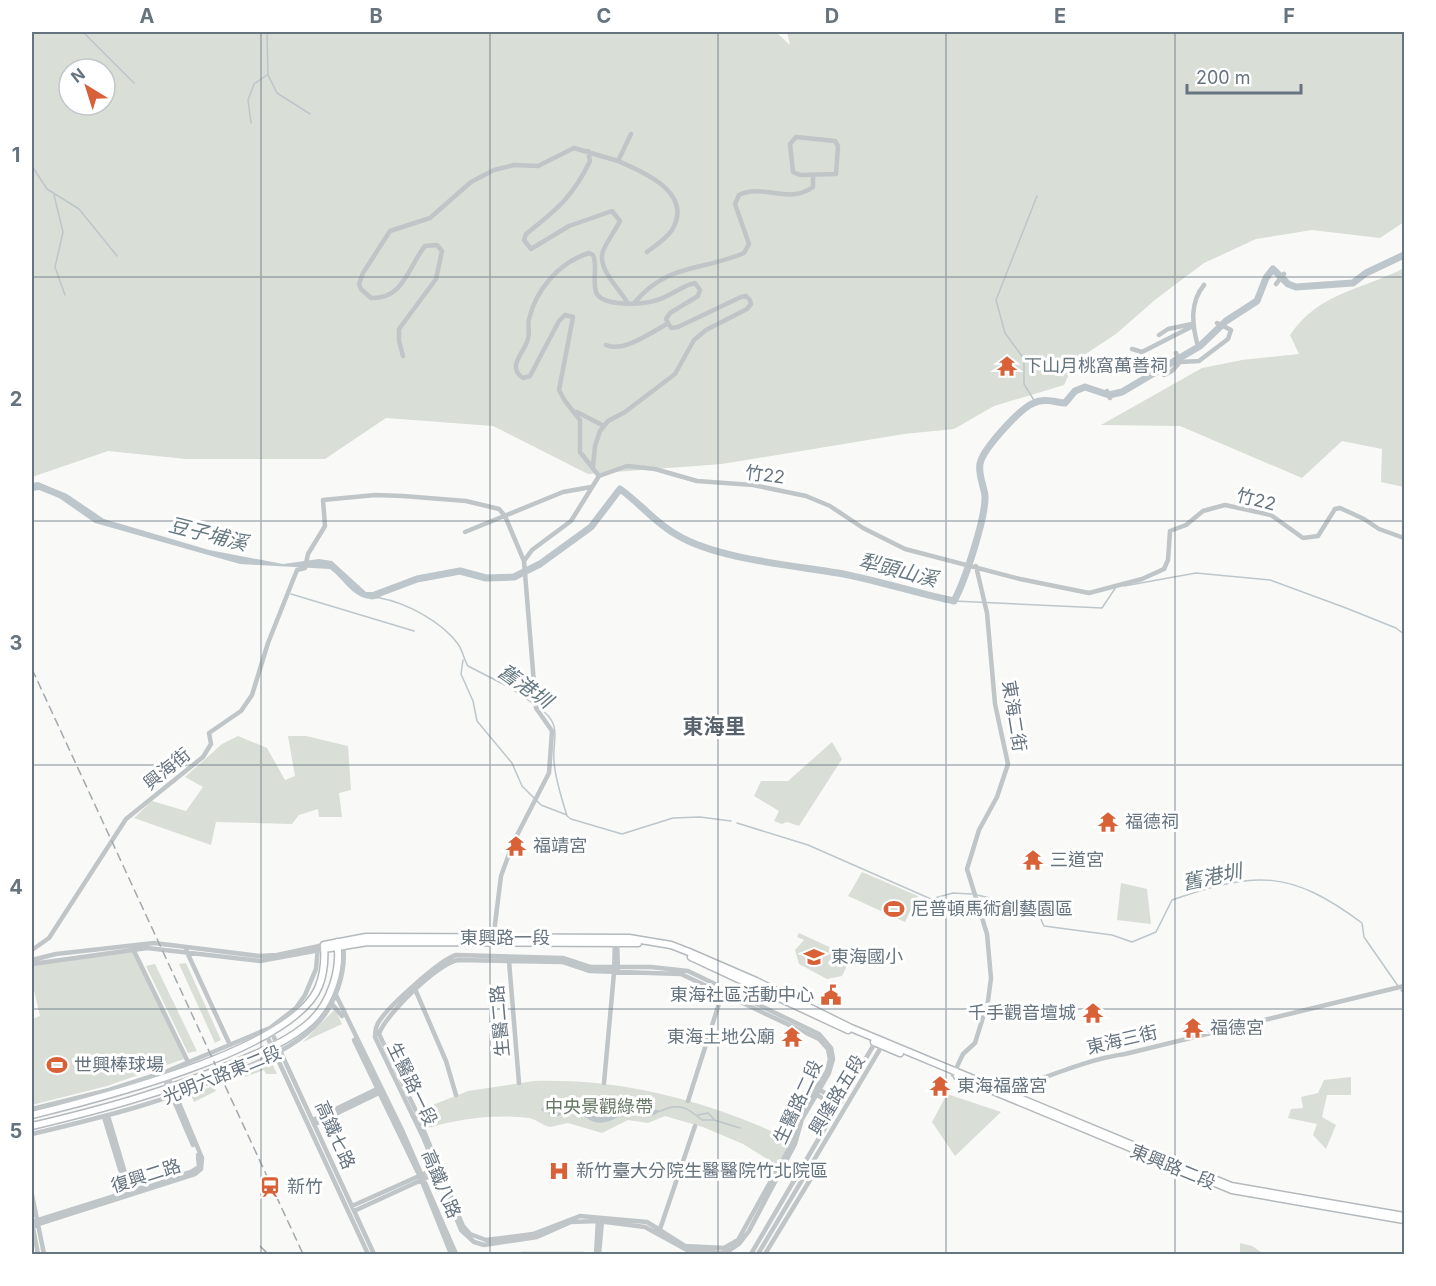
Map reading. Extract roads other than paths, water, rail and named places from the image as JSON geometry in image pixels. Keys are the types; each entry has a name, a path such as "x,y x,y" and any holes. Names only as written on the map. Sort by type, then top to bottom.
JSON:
{"main road":[{"name":"東興路一段","path":"321,948 340,943 368,942 644,940 689,952 756,981 880,1042 954,1073"},
{"name":"光明六路東二段","path":"32,1126 173,1093 275,1045 311,1021 321,1008 330,992 338,965 340,943"},
{"name":"光明六路東二段","path":"32,1115 111,1095 268,1032 300,1011 319,987 324,963 321,948"},
{"name":"東興路二段","path":"954,1073 1232,1191 1404,1216"},
{"name":"東興路二段","path":"1327,1205 1404,1220"}],"street":[{"path":"618,161 631,134"},
{"path":"796,137 835,141 837,172 833,177 813,176 800,175 793,171 792,141 796,137"},
{"path":"403,356 398,336 399,328 436,279 442,251 437,245 425,246 397,290 386,296 371,298 361,289 360,279 390,231 417,223 438,213 471,183 494,170 514,165 538,166 574,148 588,150 618,161 663,183 674,200 676,216 672,230 646,252"},
{"path":"588,150 590,161 576,189 566,202 526,234 524,240 531,249 568,226 612,211 620,221 602,253 611,280 627,302"},
{"path":"634,303 646,289 682,269 744,253 749,244 735,204 739,195 749,192 792,196 813,187 813,176"},
{"path":"593,466 595,446 604,426 667,382 675,374 694,340 706,330 747,309 751,304 750,300 741,297 678,327 671,328 666,319 670,313 698,296 700,286 689,285 659,300 634,303 611,302 598,296 595,284 595,259 588,253 551,278 534,299 527,323 529,338 515,364 516,372 523,378 530,376 559,321 565,315 569,315 573,322 559,390 565,401 576,412 604,426"},
{"path":"1276,284 1283,275"},
{"path":"1197,343 1192,325 1195,300 1204,285"},
{"path":"606,345 611,347 628,344 667,324"},
{"path":"1164,375 1172,371 1178,357 1199,361 1228,339 1232,332 1220,324"},
{"path":"1159,335 1168,329 1192,325"},
{"path":"1132,349 1142,352 1192,325"},
{"path":"524,561 532,550 571,521 582,508 591,487 599,476 580,452 580,420 576,412"},
{"name":"竹22","path":"599,476 627,466 640,466 697,481 779,489 820,501 863,528 905,549 1065,590 1099,592 1142,579 1164,569 1168,561 1170,531 1190,523 1203,511 1226,505 1271,515 1303,538 1318,536 1338,508 1364,519 1379,529 1404,538"},
{"path":"465,532 563,492 591,487"},
{"name":"興海街","path":"32,950 49,938 126,819 203,757 212,744 209,733 241,711 248,702 276,621 297,570 305,568 308,554 324,530 323,500 375,495 465,501 499,509 506,516"},
{"path":"493,940 501,876 513,843 549,773 552,731 536,705 524,561 506,516"},
{"name":"東海二街","path":"954,1073 963,1054 975,1042 988,1001 991,978 987,934 978,898 967,869 979,830 997,797 1008,764 995,704 986,608 976,566"},
{"path":"604,1083 616,942"},
{"name":"東興路一段","path":"32,962 56,954 166,943 259,956 321,948"},
{"name":"光明六路東二段","path":"32,1134 106,1117 282,1051 315,1026 336,995 344,965 340,943"},
{"name":"東興路一段","path":"32,962 155,947 260,961 321,948"},
{"path":"133,949 188,1062"},
{"path":"186,950 230,1045"},
{"name":"生醫路一段","path":"600,1220 572,1218 533,1234 486,1240 478,1238 463,1226 379,1034 383,1023 415,989 451,961 509,959 563,962 590,971 615,970"},
{"name":"生醫二路","path":"509,959 519,1083"},
{"name":"生醫路二段","path":"600,1220 645,1227 659,1232 687,1250 721,1253 740,1244 795,1144 802,1119 816,1091 829,1073 833,1059 826,1041 808,1028 723,991 681,974 615,970"},
{"name":"東海三街","path":"1002,1093 1037,1083 1089,1059 1125,1054 1404,986"},
{"path":"415,989 446,1061 456,1095"},
{"path":"688,1101 723,991"},
{"name":"高鐵八路","path":"336,995 456,1254"},
{"name":"高鐵八路","path":"330,1006 333,1005 342,1015 381,1089"},
{"name":"光明六路東二段","path":"32,1109 165,1075 188,1062 268,1032"},
{"name":"高鐵七路","path":"268,1032 275,1045 282,1051 374,1254"},
{"name":"興隆路五段","path":"751,1254 841,1102 880,1042"},
{"name":"興隆路五段","path":"758,1254 880,1042"},
{"name":"高鐵七路","path":"275,1045 276,1054 368,1254"},
{"name":"復興二路","path":"34,1224 130,1193 199,1167 200,1159 165,1075"},
{"path":"314,1122 381,1089"},
{"path":"816,1091 841,1102"},
{"path":"816,1091 837,1109"},
{"path":"106,1117 130,1193"},
{"path":"659,1232 695,1126"},
{"path":"353,1209 439,1169"},
{"name":"高鐵八路","path":"422,1177 451,1254"},
{"path":"765,1254 810,1180"},
{"path":"32,1194 38,1254"},
{"path":"597,1254 600,1220"},
{"path":"34,1224 45,1254"},
{"path":"522,1254 583,1254"}],"waterway":[{"path":"83,32 134,83"},
{"path":"267,32 268,75 277,93 310,114"},
{"path":"251,123 248,100 254,84 267,75"},
{"path":"32,166 47,189 79,209 117,256"},
{"path":"54,195 63,232 55,267 65,295"},
{"path":"1035,402 1024,384 1024,359 1005,333 996,300 1037,196"},
{"name":"犁頭山溪","path":"372,596 417,579 460,571 486,578 514,577 540,564 591,527 620,489 669,530 712,550 755,560 853,576 954,601 969,565 982,518 985,496 980,472 982,458 1002,430 1028,406 1041,401 1065,403 1075,391 1085,387 1109,395 1122,392 1200,346 1226,321 1257,301 1266,278 1273,269 1288,284 1296,287 1353,283 1366,273 1404,255"},
{"path":"1124,586 1196,573 1270,580 1396,628 1404,634"},
{"path":"954,601 1102,608 1116,587"},
{"path":"291,594 414,631"},
{"name":"舊港圳","path":"380,598 401,604 433,621 458,644 468,666 507,686 534,704"},
{"name":"舊港圳","path":"463,660 461,674 473,701 477,721 512,763 522,786 541,805 567,815"},
{"name":"舊港圳","path":"538,707 554,726 556,775 567,816 571,819 622,834 673,818 700,817 731,821"},
{"name":"舊港圳","path":"737,823 808,845 931,899 953,893 972,894"},
{"name":"舊港圳","path":"977,895 1036,908 1044,926 1112,935 1132,942 1156,932 1172,900 1201,890 1250,880 1271,880 1292,884 1336,905 1362,923 1364,937 1398,986"},
{"name":"舊港圳","path":"1401,990 1404,994"},
{"path":"661,1111 673,1107 683,1108 702,1120 714,1120 740,1128"},
{"path":"698,1115 708,1113 714,1119"}],"railway":[{"path":"32,669 303,1254"},
{"path":"260,1246 268,1254"}],"place":[{"name":"下山月桃窩萬善祠","path":"1007,366"},
{"name":"福德祠","path":"1108,822"},
{"name":"福靖宮","path":"516,846"},
{"name":"三道宮","path":"1033,860"},
{"name":"尼普頓馬術創藝園區","path":"894,909"},
{"name":"東海國小","path":"814,957"},
{"name":"東海社區活動中心","path":"831,995"},
{"name":"千手觀音壇城","path":"1093,1013"},
{"name":"福德宮","path":"1193,1028"},
{"name":"東海土地公廟","path":"792,1037"},
{"name":"世興棒球場","path":"57,1065"},
{"name":"東海福盛宮","path":"940,1086"},
{"name":"新竹臺大分院生醫醫院竹北院區","path":"559,1171"},
{"name":"新竹","path":"270,1187"}],"district":[{"name":"東海里","path":"714,727"}],"water label":[{"name":"豆子埔溪","path":"208,534"}],"park label":[{"name":"中央景觀綠帶","path":"599,1107"}]}
